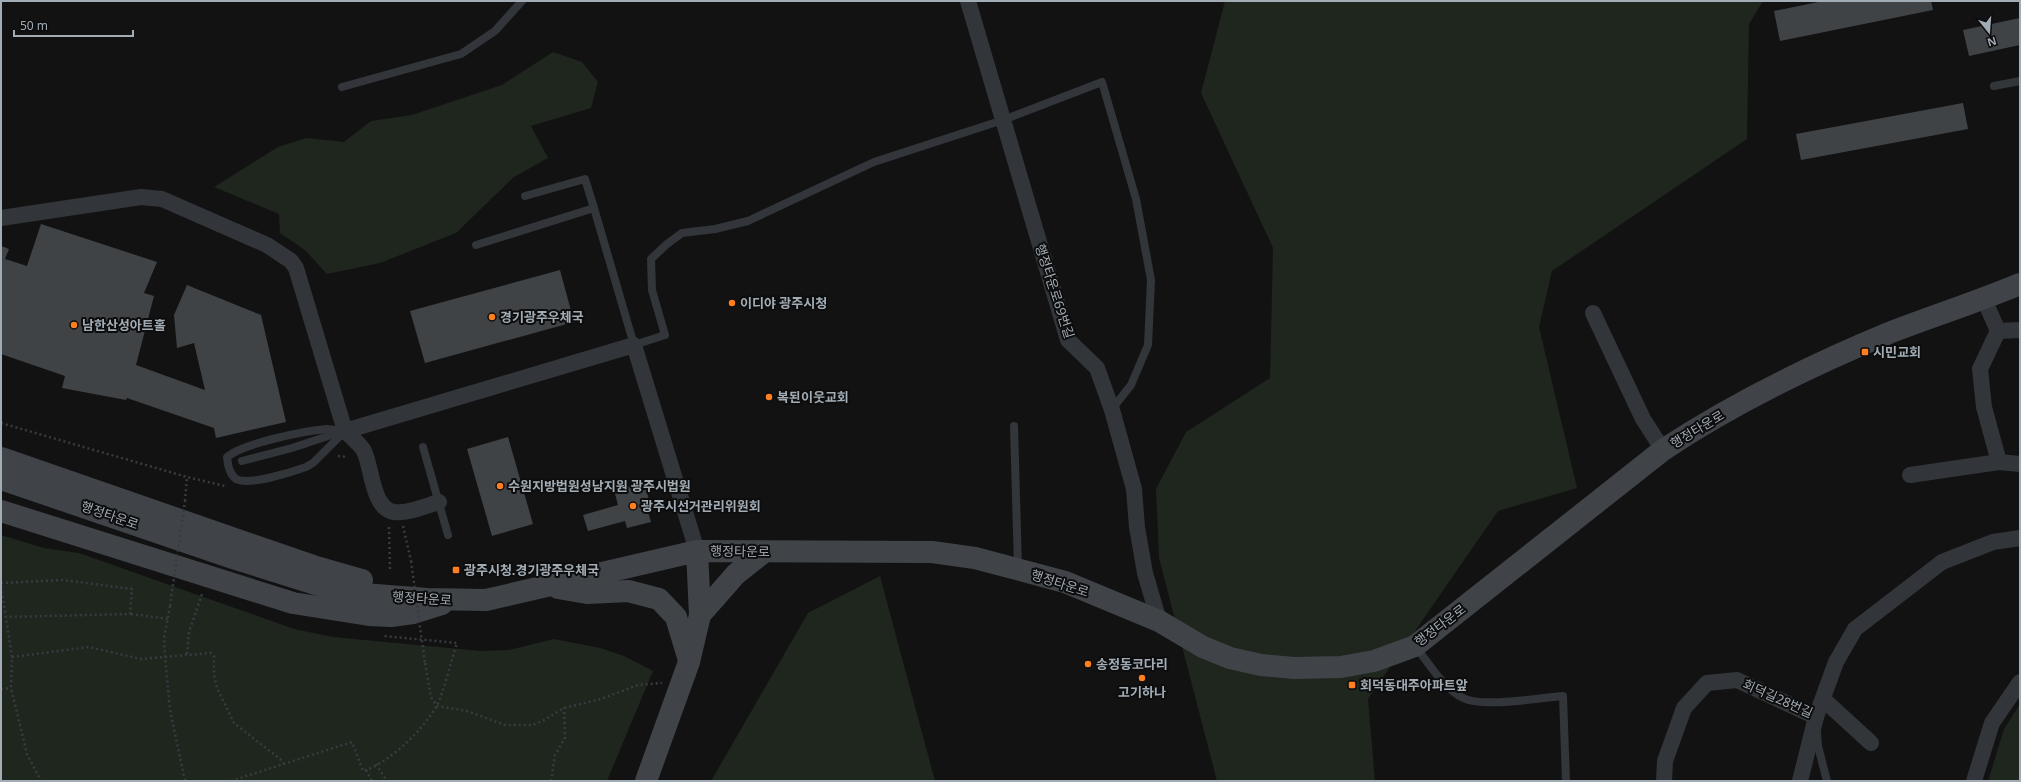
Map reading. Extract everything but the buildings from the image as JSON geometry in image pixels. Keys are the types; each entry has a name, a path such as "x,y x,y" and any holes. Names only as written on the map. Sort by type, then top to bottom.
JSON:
{"street":[{"name":"행정타운로69번길","path":"968,1 1068,340 1097,368 1112,410 1134,489 1137,527 1145,573 1159,621"},
{"path":"1,218 141,198 157,198 267,245 284,255 296,268 345,431 364,451 379,500 384,507 392,512 400,512 439,502"},
{"name":"행정타운로","path":"1,479 233,558 322,586 363,594 455,600 486,600 697,551 932,552 975,558 1065,582 1159,621 1203,647 1230,658 1261,665 1294,668 1341,667 1374,661 1415,646 1663,450 1709,420 1834,358 1890,334 2020,284"},
{"path":"1984,299 1998,331 1980,369 1984,407 1999,462"},
{"path":"1593,313 1643,419 1663,450"},
{"path":"1998,331 2020,330"},
{"path":"345,431 634,345 697,551 700,615 686,672 646,781"},
{"path":"1,458 313,566 389,587 455,600"},
{"path":"1910,475 1999,462 2020,464"},
{"path":"1,510 293,603 369,616 391,616 413,613 455,600"},
{"name":"회덕길28번길","path":"1664,781 1665,761 1684,708 1707,683 1737,680 1816,717 1836,662 1855,629 1942,562 1993,542 2020,538"},
{"path":"700,615 736,574 764,552"},
{"path":"547,586 587,593 628,591 659,600 676,617 686,672"},
{"path":"1974,781 1992,724 2020,682"},
{"path":"1823,699 1871,743"},
{"path":"1800,781 1816,717"}],"lane":[{"path":"342,87 461,54 495,31 522,1"},
{"path":"1994,86 2020,80"},
{"path":"525,196 585,179 634,345 666,335 652,290 650,259 682,233 715,229 748,221 874,162 1003,120 1102,82 1136,199 1151,280 1148,345 1131,385 1112,410"},
{"path":"476,245 594,208"},
{"path":"1014,426 1018,569"},
{"path":"311,430 345,431 313,463 297,470 256,480 244,481 236,479 231,474 227,457 239,449 311,430"},
{"path":"242,461 292,448 345,431"},
{"path":"423,446 448,535"},
{"path":"1415,646 1449,688 1463,698 1483,702 1563,696 1566,781"},
{"path":"1816,717 1818,746 1827,781"}],"path":[{"path":"185,781 170,710 164,638 185,501 187,477"},
{"path":"389,522 390,571"},
{"path":"411,561 431,697 437,706 467,711 505,725 533,725 564,708 601,699 638,685 686,672"},
{"path":"41,781 27,754 11,688 12,657 1,584 63,580 132,589 130,614"},
{"path":"187,654 189,632 202,592"},
{"path":"6,617 130,614 168,619"},
{"path":"366,770 406,743 437,706 457,643"},
{"path":"12,657 89,646 141,659 207,652 214,656 214,674 217,688 234,723 280,759 284,764"},
{"path":"1,689 11,688"},
{"path":"551,781 555,755 565,738 564,708"},
{"path":"231,781 352,742 363,771 366,770 372,781"},
{"path":"376,764 387,781"}],"shaded area":[{"path":"1225,1 1763,1 1749,24 1747,139 1552,271 1539,327 1577,488 1498,511 1368,699 1375,781 1217,781 1159,558 1156,489 1186,432 1270,378 1273,248 1201,93"},
{"path":"553,52 582,62 598,82 591,108 531,126 548,158 514,177 456,233 380,263 327,274 305,250 280,233 279,214 214,187 278,147 306,138 344,142 371,121 412,115 502,85"},
{"path":"1,535 44,548 79,553 294,629 333,637 481,651 509,650 554,639 600,648 624,656 653,671 607,781 1,781"},
{"path":"880,576 935,781 711,781 808,613"},
{"path":"2020,704 2020,781 1988,781 2004,729"}],"place":[{"name":"이디야 광주시청","path":"732,303"},
{"name":"경기광주우체국","path":"492,317"},
{"name":"남한산성아트홀","path":"74,325"},
{"name":"시민교회","path":"1865,352"},
{"name":"복된이웃교회","path":"769,397"},
{"name":"수원지방법원성남지원 광주시법원","path":"500,486"},
{"name":"광주시선거관리위원회","path":"633,506"},
{"name":"광주시청.경기광주우체국","path":"456,570"},
{"name":"송정동코다리","path":"1088,664"},
{"name":"고기하나","path":"1142,678"},
{"name":"회덕동대주아파트앞","path":"1352,685"}]}
